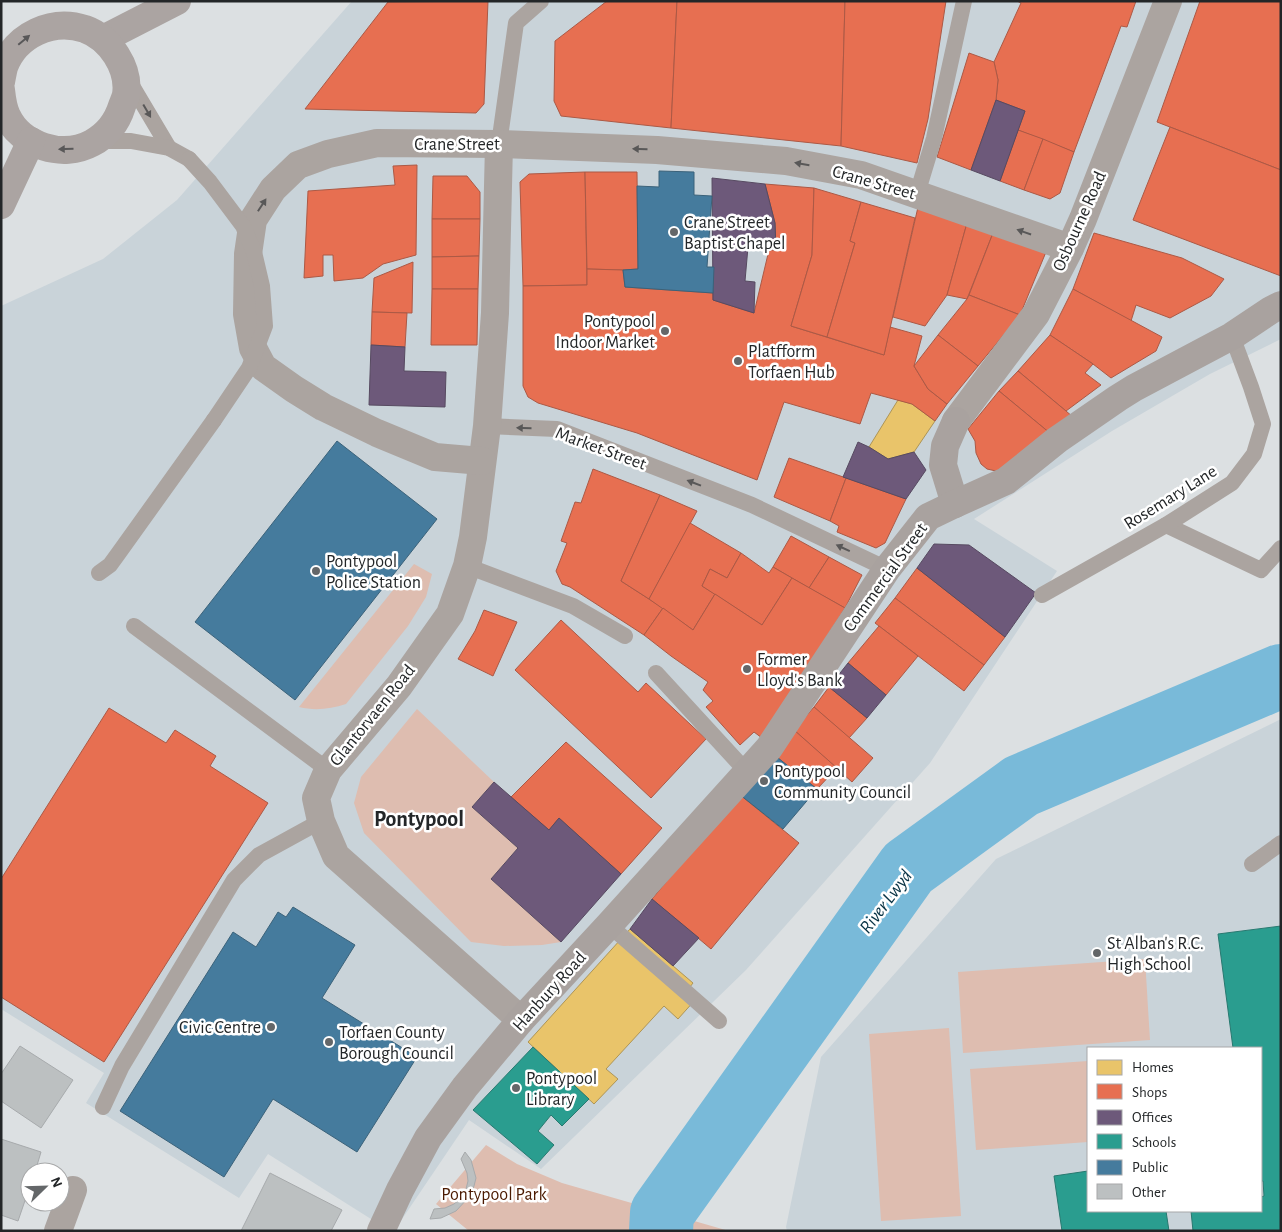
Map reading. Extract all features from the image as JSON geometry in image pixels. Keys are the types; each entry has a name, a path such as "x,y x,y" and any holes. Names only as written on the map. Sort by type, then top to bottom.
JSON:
{"main road":[{"path":"103,39 177,1"},
{"path":"66,25 85,29 103,39 116,55 124,74 126,95 120,115 108,132 91,144 71,150 50,149 31,141 18,131 8,117 2,101 2,77 13,50 28,36 46,27 66,25"},
{"path":"1,205 31,141"}],"street":[{"name":"Osbourne Road","path":"955,504 943,465 945,446 956,421 1036,314 1070,248 1168,1"},
{"name":"Crane Street","path":"482,461 435,457 376,433 323,407 263,367 253,348 247,314 248,254 252,220 273,189 298,165 328,154 377,143 499,144 657,150 786,161 861,175 1070,248"},
{"path":"487,426 495,313 499,144"},
{"name":"Commercial Street","path":"747,772 769,748 887,569 928,517 1006,481 1057,440 1118,398 1232,336 1281,305"},
{"name":"Glantorvaen Road","path":"487,426 473,537 467,566 450,614 399,686 328,770 316,798 321,821 336,856 521,1020"},
{"name":"Hanbury Road","path":"381,1231 400,1190 428,1138 465,1087 521,1020 747,772"},
{"path":"58,1231 73,1190"}],"lane":[{"path":"499,144 516,23 541,1"},
{"path":"917,194 934,138 964,1"},
{"path":"124,74 169,148"},
{"path":"95,141 131,141 169,148 189,160 210,182 243,226 254,252 262,286 265,326 249,368 110,565 99,573"},
{"name":"Rosemary Lane","path":"1042,595 1166,525 1232,483 1254,454 1264,424 1232,336"},
{"name":"Market Street","path":"487,426 557,429 752,505 887,569"},
{"path":"1166,525 1261,570 1281,548"},
{"path":"467,566 573,606 625,636"},
{"path":"134,626 328,770"},
{"path":"656,673 747,772"},
{"path":"103,1106 122,1066 234,880 259,855 321,821"},
{"path":"1252,864 1281,843"},
{"path":"609,925 719,1022"}],"shaded area":[{"path":"352,1 1281,1 1281,339 1210,374 1112,431 974,519 1057,571 930,763 746,970 541,1169 469,1120 394,1231 390,1231 268,1154 239,1198 86,1103 104,1073 1,1009 1,306 103,259 177,200"},
{"name":"St Alban's R.C. High School","path":"1281,719 1281,1231 787,1231 786,1227 821,1057 996,859"}],"green space":[{"path":"414,564 432,574 426,597 408,626 346,704 322,709 299,707"},
{"path":"417,709 494,782 472,807 518,848 491,879 561,942 542,945 504,946 471,942 364,833 354,803 361,777"},
{"path":"1145,959 1150,1040 963,1053 958,972"},
{"path":"949,1028 961,1216 881,1221 869,1034"},
{"path":"1087,1061 1087,1142 976,1150 970,1069"},
{"name":"Pontypool Park","path":"486,1145 517,1164 562,1183 729,1231 469,1231 436,1204"}],"building: Homes":[{"path":"898,400 912,404 935,421 914,452 888,459 869,447"},
{"path":"630,929 693,983 686,992 695,1000 678,1019 664,1006 606,1069 618,1079 594,1104 528,1042"}],"building: Shops":[{"path":"488,1 484,104 476,113 305,109 388,2"},
{"path":"607,1 677,1 671,128 561,116 554,101 555,41"},
{"path":"677,1 845,1 841,146 671,128"},
{"path":"845,1 946,1 928,119 917,163 841,146"},
{"path":"1017,1 1136,1 1127,27 1121,26 1074,152 1018,130 1025,111 996,100 998,80 994,62 1021,3"},
{"path":"1200,1 1281,1 1281,170 1157,122"},
{"path":"969,53 994,62 998,80 996,100 971,170 937,157"},
{"path":"1170,127 1281,170 1281,276 1133,220"},
{"path":"1018,130 1043,139 1024,190 1000,181"},
{"path":"1043,139 1074,152 1060,193 1050,199 1024,190"},
{"path":"417,165 416,255 383,264 363,278 334,281 333,255 323,255 323,276 304,278 308,191 395,185 393,166"},
{"path":"585,172 587,285 523,286 520,182 529,174"},
{"path":"585,172 637,172 638,269 587,269"},
{"path":"433,176 467,176 480,192 480,219 432,219"},
{"name":"Pontypool Indoor Market","path":"765,184 814,188 812,255 791,326 884,355 890,327 922,336 914,366 928,389 947,404 935,421 912,404 871,393 860,424 784,402 757,480 637,433 538,403 528,397 523,386 523,286 587,285 587,269 623,270 625,287 713,293 713,300 754,313 769,250 776,250 775,223"},
{"path":"814,188 861,202 850,241 855,243 827,337 791,326 812,255"},
{"path":"861,202 915,218 884,355 827,337 855,243 850,241"},
{"path":"918,207 967,223 947,295 925,326 893,317"},
{"path":"432,219 480,219 479,256 432,257"},
{"path":"967,223 993,233 967,299 947,295"},
{"path":"993,233 1046,252 1020,315 969,295"},
{"path":"1094,233 1182,258 1224,279 1211,296 1170,318 1136,305 1131,321 1073,289"},
{"path":"479,256 478,289 432,289 432,257"},
{"path":"413,262 412,313 372,312 374,278"},
{"path":"432,289 478,289 477,345 431,345"},
{"path":"1073,289 1162,337 1156,351 1111,378 1050,335"},
{"path":"969,295 1020,315 978,366 938,335"},
{"path":"372,312 407,313 405,347 371,345"},
{"path":"938,335 978,366 947,404 928,389 914,366"},
{"path":"1050,335 1093,364 1085,373 1101,385 1066,411 1018,371"},
{"path":"1018,371 1073,417 1051,434 999,391"},
{"path":"999,391 1051,434 1006,469 996,471 987,469 981,464 976,453 975,441 968,429"},
{"path":"789,458 846,478 830,521 774,497"},
{"path":"593,469 660,495 621,581 663,608 644,635 570,587 562,584 556,571 567,543 561,541 575,502 581,503"},
{"path":"846,478 906,499 885,543 876,548 837,532 839,526 830,521"},
{"path":"660,495 697,511 649,599 621,581"},
{"path":"690,523 741,553 727,578 710,569 702,586 715,594 693,630 649,599"},
{"path":"791,536 829,557 809,588 773,567"},
{"path":"741,553 769,573 773,567 792,578 762,625 702,586 710,569 727,578"},
{"path":"829,557 862,575 845,608 809,588"},
{"path":"917,568 1005,637 984,665 895,598"},
{"name":"Former Lloyd's Bank","path":"792,578 845,608 762,738 754,732 740,745 706,707 713,701 703,690 708,682 644,635 663,608 693,630 715,594 762,625"},
{"path":"895,598 984,665 964,691 875,623"},
{"path":"484,610 517,622 493,676 458,659 475,631"},
{"path":"561,620 638,692 646,683 706,739 651,798 515,670"},
{"path":"879,626 918,656 886,695 848,663"},
{"path":"829,687 867,718 849,738 814,707"},
{"path":"814,707 873,758 852,782 794,730"},
{"path":"109,708 166,743 175,730 216,756 210,766 268,803 104,1062 1,997 1,879"},
{"path":"794,730 837,768 817,789 773,754"},
{"path":"566,742 662,828 621,874 559,818 549,830 511,797"},
{"path":"739,794 799,843 711,949 652,899"}],"building: Offices":[{"path":"996,100 1025,111 1000,181 971,170"},
{"path":"712,178 765,184 775,223 776,250 748,247 745,281 755,282 754,313 713,300"},
{"path":"371,345 405,347 404,371 446,372 445,407 369,405"},
{"path":"858,442 888,459 914,452 926,470 906,499 843,477"},
{"path":"934,544 969,545 1036,593 1005,637 917,568"},
{"path":"848,663 886,695 867,718 829,687"},
{"path":"494,782 549,830 559,818 621,874 561,942 491,879 518,848 472,807"},
{"path":"652,899 699,938 673,966 630,929"}],"building: Schools":[{"path":"1281,926 1281,1231 1193,1231 1191,1212 1262,1212 1262,1047 1233,1047 1218,934"},
{"path":"533,1047 589,1099 562,1126 551,1115 538,1131 554,1145 537,1164 473,1110"},
{"path":"1087,1171 1087,1212 1166,1212 1169,1231 1062,1231 1054,1176"}],"building: Public":[{"name":"Crane Street Baptist Chapel","path":"659,171 694,172 694,195 712,196 707,267 714,267 713,293 625,287 623,270 638,269 637,186 659,187"},
{"path":"337,441 437,519 295,700 195,622"},
{"path":"773,754 817,789 783,829 739,794"},
{"name":"Civic Centre","path":"293,907 355,945 322,998 417,1057 357,1152 273,1099 224,1177 120,1111 233,932 256,947 278,912 286,917"}],"building: Other":[{"path":"20,1046 73,1080 41,1128 1,1101 1,1074"},
{"path":"1,1139 41,1152 38,1162 20,1162 21,1212 18,1221 1,1215"},
{"path":"465,1152 471,1160 476,1178 469,1197 456,1211 441,1218 430,1219 434,1209 445,1208 454,1204 461,1198 466,1189 467,1173 461,1159"},
{"path":"270,1173 342,1210 331,1231 241,1231"}],"waterway":[{"name":"River Lwyd","path":"661,1231 662,1213 908,868 1021,786 1281,676"}],"place":[{"name":"Crane Street Baptist Chapel","path":"674,232"},
{"name":"Pontypool Indoor Market","path":"665,331"},
{"name":"Platfform Torfaen Hub","path":"738,361"},
{"name":"Pontypool Police Station","path":"316,571"},
{"name":"Former Lloyd's Bank","path":"747,669"},
{"name":"Pontypool Community Council","path":"764,781"},
{"name":"St Alban's R.C. High School","path":"1097,953"},
{"name":"Civic Centre","path":"271,1027"},
{"name":"Torfaen County Borough Council","path":"329,1042"},
{"name":"Pontypool Library","path":"516,1088"}],"district":[{"name":"Pontypool","path":"419,818"}]}
